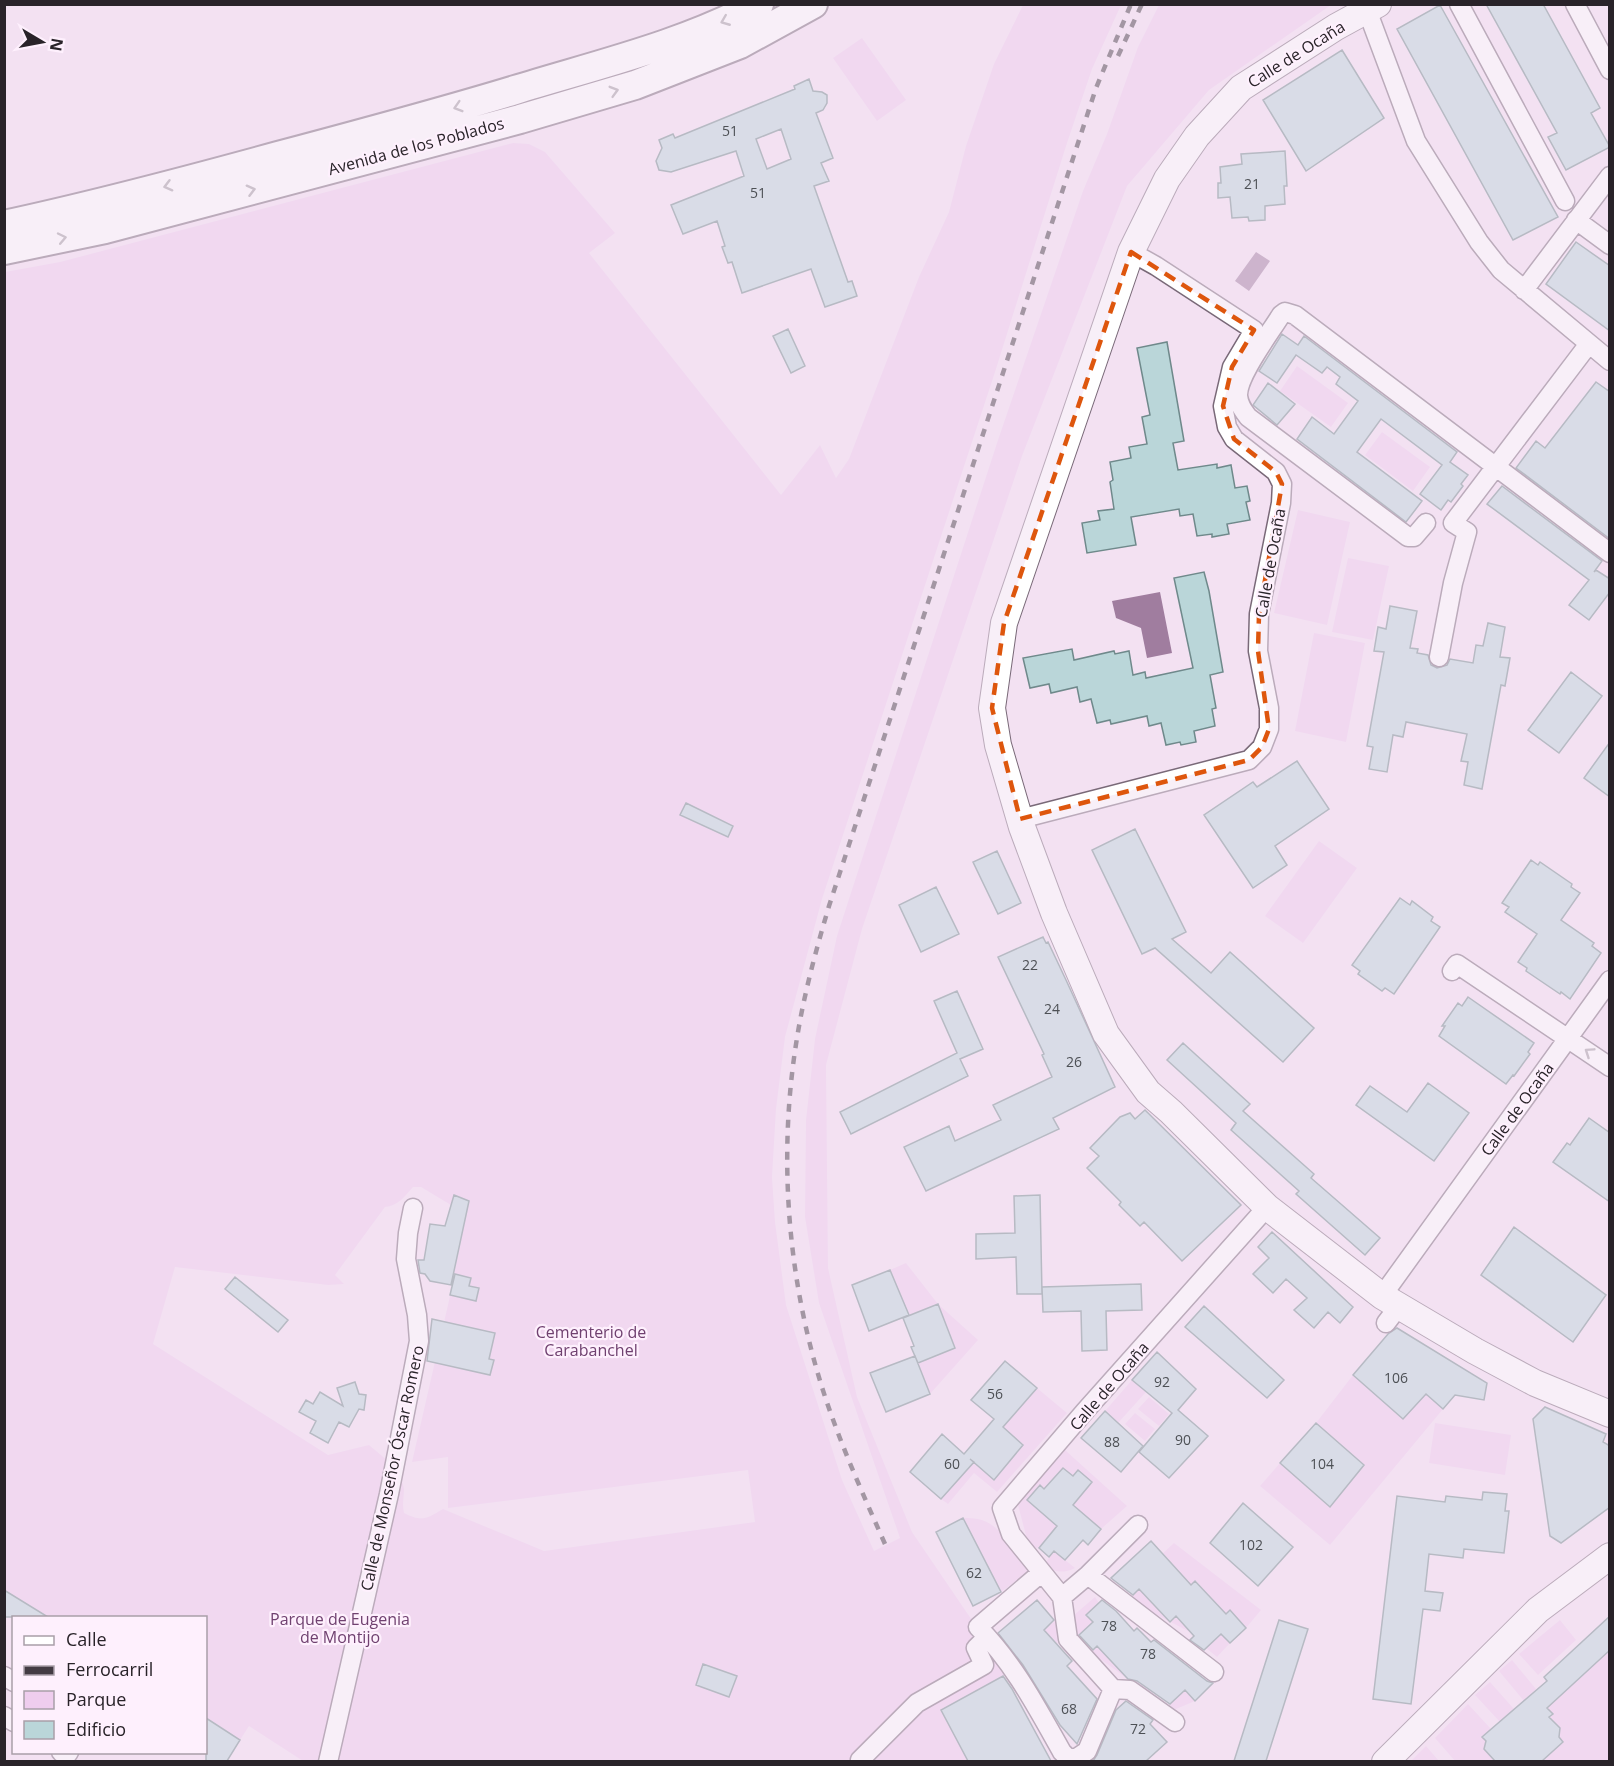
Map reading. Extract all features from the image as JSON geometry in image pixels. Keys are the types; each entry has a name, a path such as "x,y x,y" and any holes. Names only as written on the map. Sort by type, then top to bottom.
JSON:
{"main road":[{"name":"Avenida de los Poblados","path":"4,225 100,204 453,109 668,42 731,20 759,4"},
{"name":"Avenida de los Poblados","path":"4,250 105,229 520,119 635,85 740,44 813,4"}],"street":[{"path":"1459,4 1565,201"},
{"path":"1575,4 1610,70"},
{"path":"1373,6 1416,141 1479,242 1501,270 1588,345 1610,361"},
{"name":"Calle de Ocaña","path":"1373,6 1241,88 1197,136 1167,179 1131,252 1004,623 992,708 998,745 1020,819 1054,913 1106,1034 1148,1092 1267,1207 1389,1308 1535,1383 1610,1414"},
{"path":"1524,290 1610,176"},
{"path":"1576,220 1610,245"},
{"name":"Calle de Ocaña","path":"1020,819 1248,760 1262,747 1269,729 1269,708 1258,651 1259,614 1281,503 1282,484 1276,472 1234,439 1227,427 1223,406 1254,330 1131,252"},
{"path":"1426,523 1414,537 1408,537 1248,417 1240,406 1238,395 1242,378 1240,368 1285,312 1290,312 1610,553"},
{"path":"1439,657 1453,583 1467,532 1454,523 1588,345"},
{"path":"1452,971 1457,963 1610,1066"},
{"name":"Calle de Ocaña","path":"1389,1308 1568,1038 1610,980"},
{"name":"Calle de Ocaña","path":"1062,1597 1011,1534 1002,1508 1085,1411 1267,1207"},
{"name":"Calle de Monseñor Óscar Romero","path":"328,1761 389,1494 419,1341 417,1315 406,1259 413,1208"},
{"path":"1138,1525 1088,1575 1062,1597 1068,1639 1113,1689 1130,1690 1175,1722"},
{"path":"1385,1761 1538,1610 1610,1556"},
{"path":"864,1761 860,1760 917,1703 984,1665 976,1648 986,1628 1041,1573"},
{"path":"1088,1575 1214,1672"},
{"path":"986,1628 1025,1687 1068,1760 1087,1751 1113,1689"}],"highlighted area":[{"path":"1131,252 1254,330 1232,367 1223,406 1234,439 1276,472 1282,484 1259,614 1258,651 1269,729 1262,747 1249,760 1020,819 992,708 1004,623"}],"green space":[{"path":"1023,5 1121,5 1092,69 1067,143 995,372 822,899 785,1037 776,1109 772,1177 775,1222 786,1305 842,1480 874,1551 900,1538 819,1303 805,1217 806,1120 815,1039 837,936 998,440 1083,191 1107,134 1138,47 1159,5 1331,5 1209,90 1127,186 1022,456 862,929 826,1065 828,1268 857,1397 912,1532 999,1660 1005,1675 941,1710 968,1761 303,1761 249,1726 240,1740 207,1718 207,1616 46,1616 4,1590 5,272 60,262 513,143 529,144 545,152 615,233 589,253 781,495 820,445 836,478 849,459 919,277 949,212 966,146 994,64","holes":["413,1187 421,1187 451,1205 448,1214 445,1280 453,1283 412,1462 448,1457 448,1508 748,1470 755,1522 544,1551 443,1509 428,1517 415,1518 404,1513 404,1489 399,1475 391,1464 369,1445 328,1455 153,1344 175,1267 328,1285 344,1284 335,1275 385,1207 397,1203"]},
{"path":"862,38 906,100 877,121 833,58"},
{"path":"1297,366 1348,403 1331,427 1280,391"},
{"path":"1382,432 1430,467 1413,491 1365,455"},
{"path":"1298,510 1350,522 1327,625 1274,613"},
{"path":"1348,558 1389,566 1373,640 1332,632"},
{"path":"1314,633 1365,643 1346,742 1295,731"},
{"path":"1319,841 1357,868 1303,943 1265,916"},
{"path":"906,1263 938,1304 909,1315 902,1298 891,1302 896,1286 890,1270"},
{"path":"938,1304 978,1340 930,1394 918,1363 955,1348 950,1335 939,1340 943,1318"},
{"path":"1353,1375 1402,1419 1426,1394 1443,1409 1330,1545 1260,1486 1280,1463 1329,1507 1364,1465 1316,1423"},
{"path":"1132,1380 1146,1392 1118,1423 1105,1411"},
{"path":"1037,1388 1067,1413 997,1492 974,1473 948,1504 941,1499 952,1467 962,1475 974,1462 1015,1455 1023,1444 1003,1427"},
{"path":"1149,1397 1169,1414 1159,1426 1138,1409"},
{"path":"1135,1413 1155,1429 1145,1441 1125,1424"},
{"path":"1435,1423 1511,1435 1505,1475 1429,1463"},
{"path":"1065,1450 1127,1506 1101,1529 1073,1505 1078,1471 1073,1476 1063,1468 1044,1489 1039,1485 1027,1500 1060,1522 1039,1548 1032,1547 1028,1543 1018,1505"},
{"path":"963,1518 978,1519 994,1526 1014,1548 1028,1572 1001,1592"},
{"path":"1174,1543 1261,1610 1246,1628 1230,1610 1226,1614 1196,1581 1191,1585 1162,1554"},
{"path":"1054,1551 1075,1568 1059,1571 1043,1566"},
{"path":"1157,1573 1154,1604 1171,1622 1190,1603 1190,1632 1128,1600"},
{"path":"1095,1597 1099,1603 1086,1615 1093,1622 1077,1637 1074,1615"},
{"path":"1560,1620 1576,1640 1538,1675 1519,1654"},
{"path":"1055,1621 1058,1647 1028,1643"},
{"path":"1221,1633 1230,1643 1217,1657 1206,1648"},
{"path":"1108,1636 1115,1664 1129,1680 1091,1652"},
{"path":"1609,1650 1609,1761 1542,1762 1563,1742 1559,1737 1560,1728 1550,1716 1553,1714 1547,1708"},
{"path":"1512,1660 1536,1689 1524,1701 1499,1671"},
{"path":"1146,1664 1167,1676 1151,1692 1129,1680"},
{"path":"1490,1682 1514,1709 1500,1722 1475,1695"},
{"path":"1185,1690 1195,1701 1176,1709 1167,1707"},
{"path":"1468,1704 1491,1729 1483,1737 1486,1741 1484,1749 1495,1761 1455,1761 1435,1738"},
{"path":"1426,1746 1439,1761 1411,1761"}],"shaded area":[{"path":"1256,252 1270,261 1249,291 1235,281"},
{"path":"1160,592 1172,653 1147,658 1141,628 1116,618 1112,601"}],"building":[{"path":"1486,4 1543,4 1600,108 1591,113 1610,147 1566,170 1548,137 1557,133"},
{"path":"1440,5 1558,217 1513,240 1397,29"},
{"path":"1342,50 1384,118 1306,171 1263,100"},
{"path":"809,79 813,91 827,95 827,103 823,110 816,113 833,158 821,163 829,181 814,186 848,282 852,281 857,296 825,307 811,269 742,293 732,262 728,263 722,247 725,246 717,221 683,234 671,205 744,176 736,151 671,172 659,170 656,161 662,148 659,140 673,134 675,138 795,89 794,86","holes":["781,129 791,159 767,169 756,139"]},
{"path":"1285,151 1287,186 1284,186 1285,204 1265,206 1265,220 1249,221 1248,217 1232,218 1230,197 1218,198 1218,183 1221,183 1220,167 1242,164 1241,154"},
{"path":"1576,242 1610,266 1610,331 1546,284"},
{"path":"788,329 805,366 791,373 773,336"},
{"path":"1282,334 1298,345 1304,336 1457,452 1450,462 1468,475 1451,502 1448,500 1441,510 1420,494 1442,465 1381,419 1357,452 1422,501 1406,522 1297,439 1312,417 1334,434 1358,401 1336,384 1340,377 1327,367 1322,373 1296,355 1277,383 1259,371"},
{"path":"1167,342 1184,441 1173,443 1178,470 1217,464 1217,468 1231,465 1235,488 1247,486 1250,501 1246,502 1250,520 1227,524 1229,534 1212,537 1212,534 1197,536 1193,514 1180,516 1179,509 1131,517 1136,545 1087,553 1082,523 1100,520 1098,511 1114,509 1110,462 1131,458 1129,447 1147,444 1142,417 1150,415 1137,348"},
{"path":"1596,382 1610,392 1610,539 1516,468 1536,441 1545,448"},
{"path":"1268,383 1295,404 1277,425 1253,405"},
{"path":"1502,486 1602,561 1594,572 1596,570 1610,579 1610,592 1589,620 1569,605 1589,580 1487,504"},
{"path":"1204,572 1223,672 1210,675 1216,708 1212,709 1215,726 1194,731 1196,742 1166,745 1161,723 1149,726 1147,716 1111,724 1110,720 1097,723 1091,699 1080,702 1077,687 1051,693 1049,684 1030,688 1023,658 1072,649 1074,660 1114,651 1115,654 1129,651 1133,675 1145,672 1146,678 1193,668 1174,578"},
{"path":"1390,606 1417,611 1410,648 1418,649 1417,653 1428,655 1431,665 1437,668 1447,665 1450,659 1473,663 1476,645 1483,646 1488,623 1505,627 1500,657 1510,658 1505,686 1501,685 1482,789 1464,785 1468,762 1461,761 1467,734 1406,722 1403,737 1393,735 1387,772 1369,769 1373,747 1367,746 1384,652 1374,651 1378,627 1386,629"},
{"path":"1571,672 1602,696 1559,753 1528,730"},
{"path":"1610,742 1610,797 1584,778"},
{"path":"1297,761 1329,809 1275,846 1287,865 1253,888 1204,815 1253,782 1257,787"},
{"path":"686,803 733,826 728,837 680,815"},
{"path":"1135,829 1186,932 1172,939 1211,973 1230,952 1314,1028 1283,1062 1155,948 1142,954 1092,850"},
{"path":"997,851 1021,903 998,914 973,862"},
{"path":"1531,860 1538,865 1540,862 1572,884 1571,887 1580,893 1561,920 1594,943 1592,946 1601,953 1570,999 1526,971 1527,968 1518,962 1537,934 1505,912 1509,907 1502,903"},
{"path":"936,887 959,934 921,952 899,905"},
{"path":"1400,898 1410,905 1412,901 1433,917 1431,921 1440,927 1394,994 1385,988 1382,991 1358,974 1360,971 1352,965"},
{"path":"1043,937 1046,943 1048,942 1115,1087 1053,1118 1059,1129 926,1191 904,1147 949,1126 955,1141 1001,1120 993,1105 1052,1077 1042,1055 1044,1054 998,957"},
{"path":"957,991 983,1049 960,1059 968,1076 851,1134 840,1112 957,1053 934,1001"},
{"path":"1468,997 1534,1043 1528,1052 1530,1054 1506,1084 1439,1036 1445,1026 1442,1026 1458,1003 1462,1006"},
{"path":"1183,1043 1250,1104 1243,1111 1314,1174 1311,1178 1380,1238 1365,1255 1296,1194 1299,1191 1231,1130 1236,1123 1167,1060"},
{"path":"1428,1083 1469,1113 1434,1161 1356,1105 1370,1086 1407,1112"},
{"path":"1145,1110 1241,1205 1182,1261 1144,1222 1140,1226 1119,1205 1121,1202 1087,1168 1099,1156 1090,1148 1120,1117 1130,1113 1135,1119"},
{"path":"1589,1118 1610,1133 1610,1202 1553,1162 1567,1143 1570,1145"},
{"path":"454,1195 469,1201 451,1285 430,1281 425,1274 420,1273 418,1260 424,1260 430,1224 445,1226"},
{"path":"1040,1195 1042,1294 1017,1294 1016,1257 976,1259 976,1234 1015,1233 1014,1196"},
{"path":"1514,1227 1606,1295 1573,1342 1481,1275"},
{"path":"1272,1232 1353,1307 1340,1323 1328,1312 1314,1328 1294,1310 1307,1298 1286,1279 1273,1293 1253,1274 1269,1258 1258,1247"},
{"path":"890,1270 909,1315 869,1331 852,1285"},
{"path":"455,1274 471,1278 469,1286 479,1288 476,1301 450,1295"},
{"path":"235,1277 288,1320 278,1332 225,1289"},
{"path":"1141,1284 1142,1310 1106,1311 1107,1350 1082,1351 1081,1311 1043,1312 1042,1287"},
{"path":"938,1304 955,1348 918,1363 903,1318"},
{"path":"1204,1306 1284,1380 1267,1398 1185,1327"},
{"path":"432,1319 495,1333 489,1359 494,1360 490,1375 427,1361"},
{"path":"1397,1328 1487,1383 1484,1400 1455,1395 1443,1409 1426,1394 1403,1419 1353,1375 1388,1334"},
{"path":"1157,1352 1196,1389 1178,1410 1208,1436 1169,1478 1139,1452 1172,1413 1132,1380"},
{"path":"915,1356 930,1394 886,1412 870,1373"},
{"path":"1005,1361 1037,1388 1003,1427 1023,1445 994,1480 974,1462 941,1499 910,1472 942,1434 964,1454 994,1419 971,1400"},
{"path":"355,1382 359,1394 366,1395 364,1410 359,1409 349,1427 339,1422 328,1443 310,1433 316,1421 299,1412 306,1400 313,1404 320,1392 343,1406 337,1388"},
{"path":"1545,1407 1606,1434 1603,1442 1610,1446 1610,1507 1561,1543 1550,1536 1533,1419"},
{"path":"1105,1411 1143,1446 1121,1472 1081,1438"},
{"path":"1316,1423 1364,1465 1330,1507 1280,1463"},
{"path":"1063,1468 1073,1476 1078,1470 1092,1482 1073,1505 1101,1529 1088,1545 1083,1540 1065,1560 1054,1551 1049,1557 1039,1548 1057,1526 1027,1500 1040,1485 1044,1489"},
{"path":"1483,1492 1507,1494 1505,1511 1509,1511 1504,1553 1464,1549 1463,1558 1429,1554 1425,1591 1443,1593 1440,1611 1423,1609 1411,1704 1373,1699 1397,1496 1445,1502 1446,1496 1482,1500"},
{"path":"1243,1503 1293,1547 1258,1586 1210,1543"},
{"path":"963,1518 1001,1592 973,1606 936,1532"},
{"path":"1151,1541 1191,1585 1195,1581 1226,1614 1230,1610 1246,1628 1230,1643 1221,1634 1204,1650 1190,1640 1194,1636 1176,1616 1170,1622 1139,1589 1133,1595 1111,1578"},
{"path":"4,1590 46,1616 12,1616 4,1617"},
{"path":"1037,1600 1054,1620 1044,1630 1072,1661 1067,1666 1097,1699 1077,1744 1060,1725 1023,1665 998,1633"},
{"path":"1102,1600 1116,1611 1134,1631 1137,1628 1151,1642 1154,1640 1207,1681 1213,1683 1195,1701 1185,1690 1170,1704 1137,1681 1128,1679 1097,1646 1093,1650 1079,1635 1093,1622 1086,1615"},
{"path":"1610,1616 1610,1650 1547,1708 1553,1714 1549,1717 1560,1728 1559,1737 1563,1742 1542,1761 1495,1761 1484,1749 1486,1741 1482,1737 1547,1681 1544,1677"},
{"path":"1279,1620 1308,1629 1266,1761 1234,1761"},
{"path":"703,1664 737,1676 729,1697 696,1685"},
{"path":"1003,1676 1051,1761 968,1761 941,1710"},
{"path":"1126,1701 1153,1720 1150,1724 1167,1742 1146,1761 1093,1761 1116,1710"},
{"path":"207,1719 240,1740 227,1761 206,1761"}],"railway":[{"path":"885,1544 828,1405 809,1342 800,1300 793,1257 787,1169 791,1081 797,1038 803,1005 829,906 1096,88 1131,4"},
{"path":"1118,56 1142,4"}],"park label":[{"name":"Cementerio de Carabanchel","path":"591,1341"},
{"name":"Parque de Eugenia de Montijo","path":"340,1628"}]}
